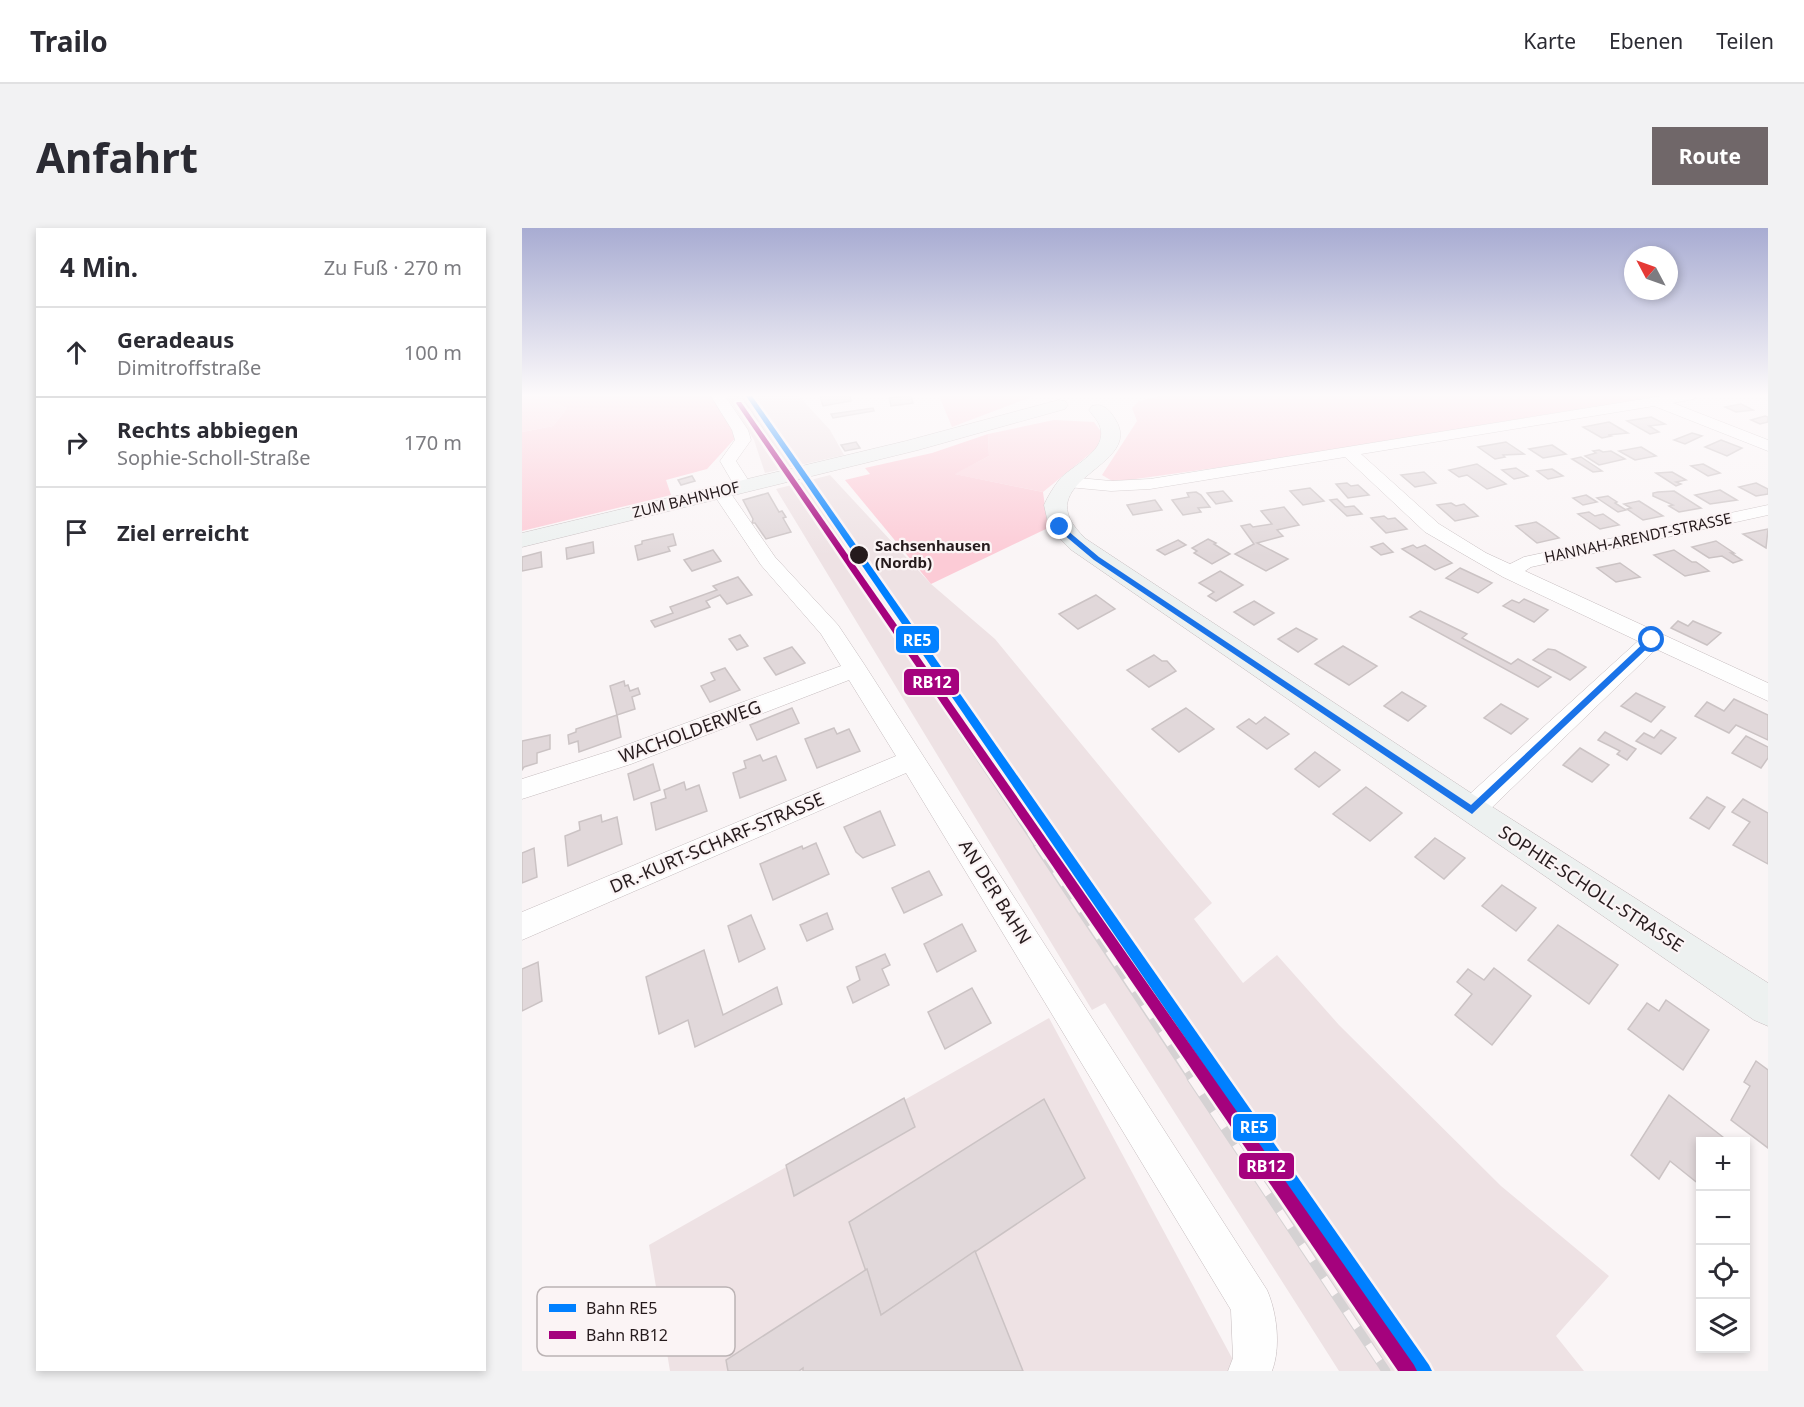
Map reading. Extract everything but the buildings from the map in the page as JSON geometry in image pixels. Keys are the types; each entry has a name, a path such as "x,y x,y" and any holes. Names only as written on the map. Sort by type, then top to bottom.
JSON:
{"street":[{"name":"AN DER BAHN","path":"736,449 728,460 732,489 768,561 830,630 856,669 1252,1305 1255,1358 1250,1371"},
{"name":"ZUM BAHNHOF","path":"522,540 897,449"},
{"name":"SOPHIE-SCHOLL-STRASSE","path":"1105,449 1068,482 1055,505 1060,527 1077,544 1768,1006"},
{"path":"1068,482 1111,486 1150,484 1372,449"},
{"path":"1350,453 1432,528 1479,557 1768,693"},
{"name":"HANNAH-ARENDT-STRASSE","path":"1510,573 1524,563 1768,510"},
{"path":"1472,810 1652,640"},
{"name":"WACHOLDERWEG","path":"522,789 622,757 856,669"},
{"name":"DR.-KURT-SCHARF-STRASSE","path":"522,926 912,760"}],"shaded area":[{"path":"522,449 725,449 707,469 666,480 671,495 522,531"},
{"path":"757,449 841,449 844,455 765,473"},
{"path":"943,449 989,449 989,456 955,474 1043,492 1048,528 931,584 845,480 870,474 865,468"},
{"path":"989,449 1095,449 1043,492 954,474 989,456"},
{"path":"1119,449 1335,449 1114,482 1102,475"},
{"path":"830,475 931,584 995,639 1212,903 1194,919 1243,983 1277,955 1339,1025 1501,1186 1609,1276 1556,1336 1584,1371 1339,1371 1105,1003 1092,1010 776,489"},
{"path":"1049,1018 1239,1371 670,1371 668,1356 735,1356 735,1287 656,1287 649,1245"}],"railway":[{"path":"774,449 915,661"},
{"path":"914,660 1038,846"},
{"path":"1037,845 1192,1079"},
{"path":"1191,1078 1386,1371"}],"rail line":[{"name":"RB12","path":"771,449 1408,1371"},
{"name":"RE5","path":"786,449 1423,1371"}],"place":[{"name":"Sachsenhausen (Nordb)","path":"859,555"}],"route":[{"path":"1060,527 1097,559 1472,810 1652,640"}]}
